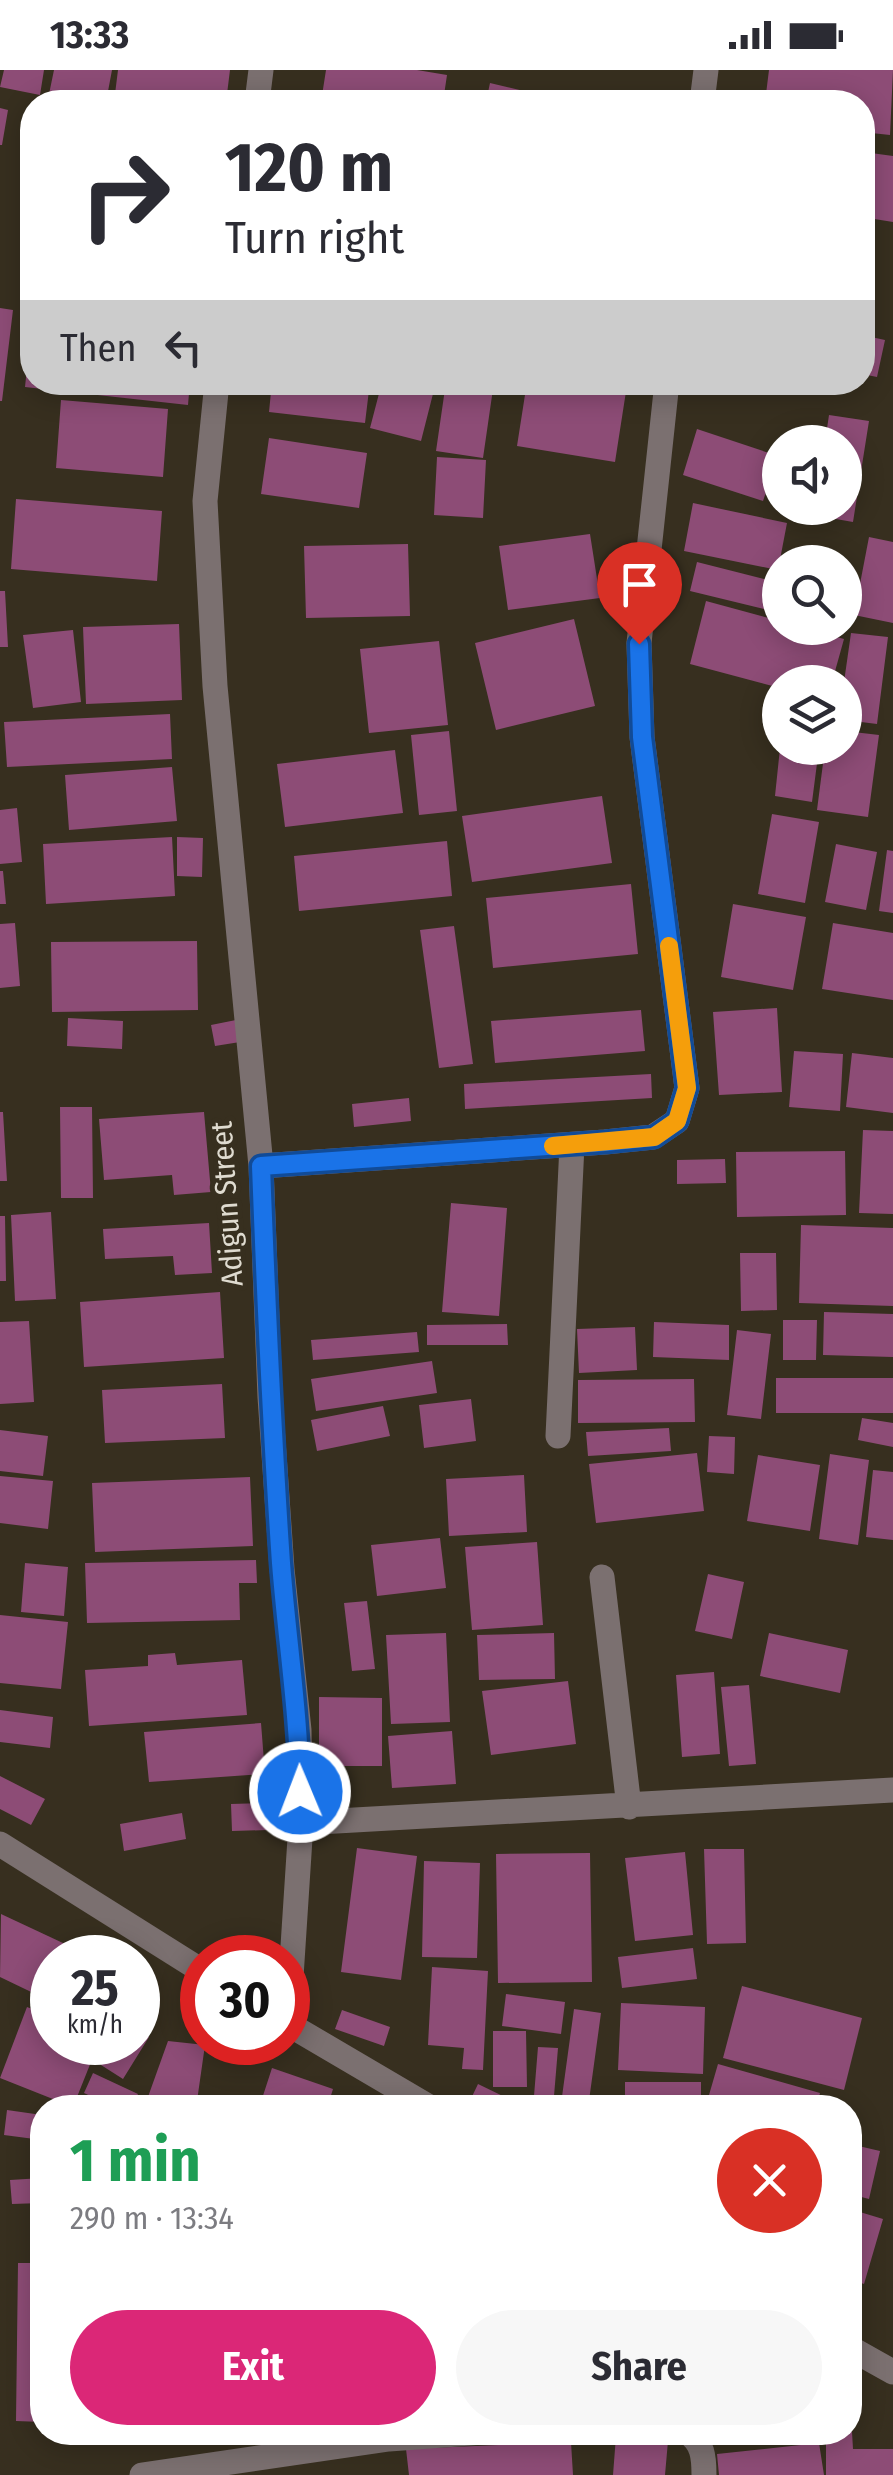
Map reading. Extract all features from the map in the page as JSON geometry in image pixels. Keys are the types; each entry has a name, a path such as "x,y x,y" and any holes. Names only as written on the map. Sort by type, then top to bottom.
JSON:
{"street":[{"name":"Adigun Street","path":"216,395 205,502 215,686 261,1166 270,1397 299,1730 301,1823 294,1935"},
{"path":"261,1166 654,1137 677,1121 687,1088 646,773 640,662 667,395"},
{"path":"558,1436 572,1145"},
{"path":"602,1577 629,1807"},
{"path":"301,1823 893,1790"},
{"path":"0,1844 180,1957"},
{"path":"310,2036 409,2095"},
{"path":"862,2355 893,2372"},
{"path":"142,2475 348,2445"},
{"path":"700,2445 704,2454 704,2475"}],"building":[{"path":"4,70 44,70 41,90 0,87"},
{"path":"54,70 112,70 108,90 50,90"},
{"path":"118,70 230,70 228,90 116,90"},
{"path":"326,70 417,70 447,75 445,90 323,90"},
{"path":"769,70 893,70 890,135 875,133 875,90 766,90"},
{"path":"490,83 520,90 489,90"},
{"path":"0,108 8,110 2,145 0,145"},
{"path":"875,154 893,156 893,222 875,219"},
{"path":"0,308 13,310 2,401 0,401"},
{"path":"875,338 885,340 875,377"},
{"path":"97,395 189,395 188,405"},
{"path":"271,395 368,395 365,423 269,412"},
{"path":"379,395 433,395 421,441 370,428"},
{"path":"444,395 492,395 483,458 436,451"},
{"path":"525,395 625,395 615,462 517,446"},
{"path":"61,400 168,409 163,477 56,468"},
{"path":"829,415 869,421 862,465 862,425 828,425"},
{"path":"697,429 762,451 762,501 683,475"},
{"path":"269,438 367,453 359,508 261,494"},
{"path":"437,457 486,460 483,518 434,515"},
{"path":"16,499 162,511 157,581 11,569"},
{"path":"693,503 762,518 762,525 787,525 783,545 762,545 762,567 684,551"},
{"path":"590,534 600,598 508,610 499,546"},
{"path":"869,537 893,542 893,623 862,617 862,573"},
{"path":"408,544 410,616 306,618 304,546"},
{"path":"697,562 762,578 762,609 690,591"},
{"path":"0,591 5,591 8,647 0,647"},
{"path":"706,601 762,616 762,645 842,645 837,665 762,665 762,683 690,664"},
{"path":"574,619 595,706 496,730 475,643"},
{"path":"179,624 182,700 86,704 83,627"},
{"path":"73,630 81,702 33,708 23,635"},
{"path":"862,634 888,637 877,724 862,722 862,665 846,665 849,645 862,645"},
{"path":"439,641 448,725 369,733 360,649"},
{"path":"170,714 172,759 7,767 4,722"},
{"path":"449,731 457,811 419,815 411,735"},
{"path":"862,733 879,735 868,817 817,810 823,765 862,765"},
{"path":"395,750 403,813 285,827 277,764"},
{"path":"778,765 817,765 812,802 775,796"},
{"path":"172,767 177,821 69,830 65,775"},
{"path":"602,796 612,863 472,882 462,816"},
{"path":"17,808 22,862 0,864 0,810"},
{"path":"772,814 819,822 805,903 758,894"},
{"path":"172,837 175,896 46,904 43,844"},
{"path":"177,837 203,838 202,877 177,876"},
{"path":"447,841 452,896 299,911 294,856"},
{"path":"836,844 877,852 866,910 825,902"},
{"path":"887,850 893,851 893,913 879,911"},
{"path":"3,871 6,904 0,904"},
{"path":"631,884 638,954 493,968 486,898"},
{"path":"733,904 806,917 793,990 721,977"},
{"path":"15,923 20,986 0,988 0,924"},
{"path":"833,923 893,933 893,1000 822,989"},
{"path":"454,926 473,1064 439,1068 420,930"},
{"path":"197,941 198,1010 52,1012 51,942"},
{"path":"777,1008 782,1092 719,1095 713,1012"},
{"path":"641,1010 645,1051 495,1063 491,1021"},
{"path":"68,1018 123,1021 122,1049 67,1046"},
{"path":"236,1020 240,1042 215,1046 211,1025"},
{"path":"794,1051 843,1054 840,1111 789,1107"},
{"path":"852,1053 893,1058 893,1113 846,1107"},
{"path":"651,1074 652,1098 465,1109 464,1084"},
{"path":"409,1098 411,1121 354,1127 352,1104"},
{"path":"60,1107 92,1107 93,1198 61,1198"},
{"path":"3,1112 7,1181 0,1181"},
{"path":"204,1112 211,1192 174,1195 172,1175 104,1180 99,1119"},
{"path":"863,1130 893,1131 893,1214 859,1213"},
{"path":"845,1151 846,1215 737,1217 736,1152"},
{"path":"725,1159 726,1183 677,1184 677,1160"},
{"path":"451,1203 507,1208 499,1316 442,1312"},
{"path":"51,1212 56,1299 15,1301 11,1215"},
{"path":"0,1216 5,1216 6,1281 0,1281"},
{"path":"209,1223 212,1273 175,1275 173,1256 105,1259 103,1229"},
{"path":"801,1225 893,1228 893,1306 799,1303"},
{"path":"740,1253 776,1253 777,1310 741,1311"},
{"path":"220,1292 224,1358 84,1367 80,1302"},
{"path":"824,1312 893,1314 893,1357 823,1355"},
{"path":"783,1320 817,1320 816,1360 783,1360"},
{"path":"29,1321 34,1402 0,1404 0,1322"},
{"path":"654,1322 729,1325 729,1360 653,1357"},
{"path":"507,1324 508,1345 427,1345 427,1325"},
{"path":"635,1327 637,1370 579,1373 577,1329"},
{"path":"737,1330 771,1334 761,1419 727,1415"},
{"path":"417,1332 419,1352 313,1360 311,1340"},
{"path":"432,1361 437,1393 316,1411 311,1379"},
{"path":"776,1378 893,1378 893,1413 776,1413"},
{"path":"694,1379 695,1422 578,1423 578,1380"},
{"path":"222,1384 225,1438 105,1443 102,1390"},
{"path":"471,1399 476,1441 424,1448 419,1405"},
{"path":"383,1406 390,1436 317,1451 311,1420"},
{"path":"862,1418 893,1423 893,1447 858,1440"},
{"path":"669,1428 671,1451 588,1456 586,1432"},
{"path":"0,1430 48,1436 43,1476 0,1471"},
{"path":"709,1436 735,1437 734,1474 707,1472"},
{"path":"697,1453 704,1511 596,1523 589,1464"},
{"path":"830,1454 869,1460 858,1545 819,1539"},
{"path":"758,1455 820,1465 810,1531 747,1521"},
{"path":"873,1470 893,1472 893,1540 866,1537"},
{"path":"524,1475 527,1532 449,1536 446,1479"},
{"path":"0,1476 53,1481 48,1529 0,1523"},
{"path":"250,1477 253,1546 95,1552 92,1483"},
{"path":"440,1538 446,1588 377,1596 371,1545"},
{"path":"537,1542 543,1625 472,1630 465,1547"},
{"path":"256,1560 257,1583 239,1583 240,1620 87,1623 85,1563"},
{"path":"25,1563 68,1567 64,1616 21,1612"},
{"path":"708,1574 744,1582 732,1639 695,1631"},
{"path":"367,1601 375,1669 352,1671 344,1603"},
{"path":"0,1615 68,1622 61,1689 0,1683"},
{"path":"446,1633 450,1722 391,1724 386,1635"},
{"path":"554,1633 555,1679 479,1680 477,1635"},
{"path":"769,1633 848,1650 840,1693 760,1676"},
{"path":"175,1653 177,1665 242,1660 247,1715 89,1726 85,1670 148,1666 148,1655"},
{"path":"714,1672 720,1754 682,1757 676,1675"},
{"path":"568,1681 576,1744 491,1755 482,1691"},
{"path":"749,1685 756,1764 729,1766 721,1687"},
{"path":"319,1697 382,1698 382,1766 319,1766"},
{"path":"0,1710 53,1717 50,1748 0,1742"},
{"path":"261,1723 265,1774 149,1782 144,1732"},
{"path":"452,1731 456,1784 392,1788 388,1736"},
{"path":"0,1776 45,1799 31,1825 0,1809"},
{"path":"267,1803 268,1830 232,1831 231,1804"},
{"path":"182,1813 186,1839 124,1851 120,1824"},
{"path":"357,1848 417,1856 401,1980 341,1972"},
{"path":"704,1849 744,1849 746,1943 707,1944"},
{"path":"685,1852 693,1935 635,1941 625,1858"},
{"path":"590,1853 592,1982 498,1983 496,1854"},
{"path":"424,1861 480,1863 477,1958 422,1957"},
{"path":"1,1914 46,1935 30,1935 30,1991 0,1977"},
{"path":"693,1948 697,1979 622,1988 618,1957"},
{"path":"432,1967 488,1971 483,2070 462,2069 464,2048 428,2045"},
{"path":"742,1986 862,2018 844,2090 723,2058"},
{"path":"506,1994 565,2002 561,2034 502,2026"},
{"path":"621,2003 705,2007 703,2074 618,2070"},
{"path":"27,2007 30,2065 90,2065 78,2095 43,2095 0,2078"},
{"path":"574,2009 601,2013 590,2095 562,2095"},
{"path":"342,2010 390,2027 384,2046 335,2029"},
{"path":"493,2031 526,2031 527,2087 493,2087"},
{"path":"168,2041 180,2042 180,2065 202,2065 198,2095 149,2095"},
{"path":"538,2047 558,2048 554,2095 534,2095"},
{"path":"718,2064 820,2093 819,2095 709,2095"},
{"path":"101,2065 132,2065 123,2079"},
{"path":"272,2068 333,2089 331,2095 263,2095"},
{"path":"93,2073 138,2094 88,2095 84,2093"},
{"path":"625,2082 701,2082 701,2095 625,2095"},
{"path":"478,2084 501,2095 473,2095"},
{"path":"7,2110 30,2113 30,2138 4,2135"},
{"path":"862,2147 880,2151 869,2199 862,2197"},
{"path":"30,2179 30,2203 12,2204 10,2180"},
{"path":"862,2213 883,2219 862,2283"},
{"path":"18,2263 30,2263 30,2422 16,2421"},
{"path":"571,2445 573,2475 409,2475 406,2449"},
{"path":"615,2445 668,2445 665,2475 613,2475"},
{"path":"819,2445 824,2475 719,2475 717,2454"},
{"path":"826,2445 893,2449 893,2475 826,2475"}],"slow traffic":[{"path":"553,1146 654,1137 677,1121 687,1088 669,946"}],"route":[{"path":"300,1792 299,1730 270,1397 261,1166 654,1137 677,1121 687,1088 642,737 639,644"}]}
